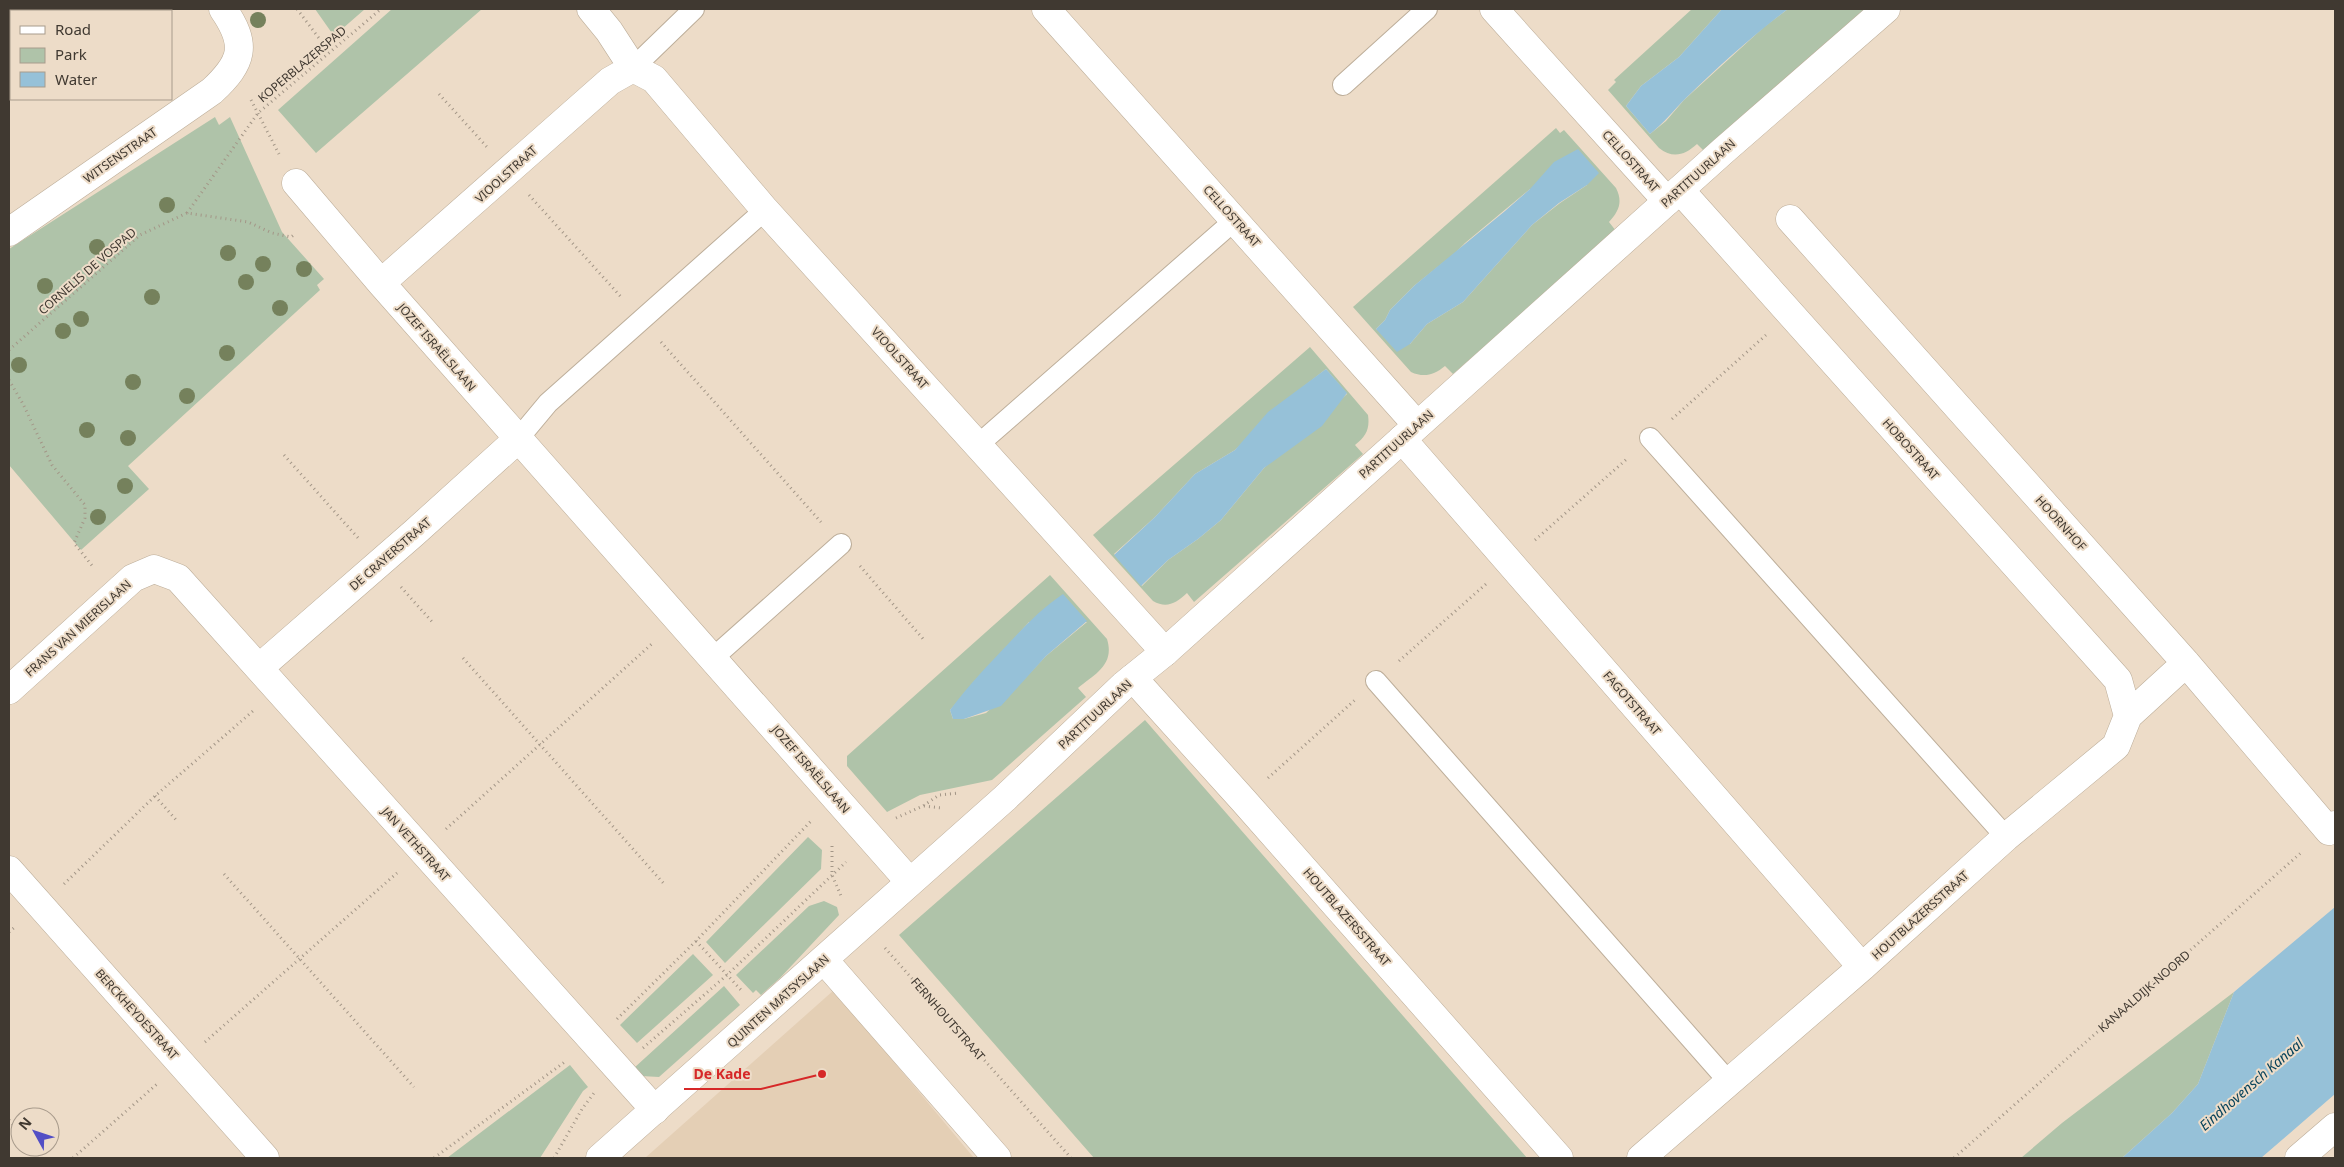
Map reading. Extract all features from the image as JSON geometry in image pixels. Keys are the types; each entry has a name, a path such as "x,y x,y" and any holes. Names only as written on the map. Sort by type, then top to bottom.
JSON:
{"street":[{"path":"222,9 231,20 238,38 239,56 230,74"},
{"name":"VIOOLSTRAAT","path":"591,9 610,31 633,68 654,79 766,210 979,444 1164,652"},
{"name":"CELLOSTRAAT","path":"1046,9 1235,220 1410,432"},
{"name":"CELLOSTRAAT","path":"1494,9 1673,196"},
{"name":"PARTITUURLAAN","path":"909,881 1005,798 1133,678 1673,196 1886,9"},
{"name":"VIOOLSTRAAT","path":"381,283 610,81 633,68"},
{"name":"WITSENSTRAAT","path":"9,232 212,91 230,74"},
{"name":"JOZEF ISRAËLSLAAN","path":"296,183 518,439 909,881"},
{"name":"HOBOSTRAAT","path":"1673,196 2118,680 2128,716"},
{"name":"HOORNHOF","path":"1790,219 2332,828"},
{"name":"FAGOTSTRAAT","path":"1410,432 1862,967"},
{"name":"DE CRAYERSTRAAT","path":"259,668 408,539 518,439"},
{"name":"FRANS VAN MIERISLAAN","path":"9,690 133,578 154,568 178,578"},
{"name":"JAN VETHSTRAAT","path":"178,578 655,1110"},
{"name":"HOUTBLAZERSSTRAAT","path":"1641,1158 1862,967 2006,838 2116,746 2128,716 2186,663"},
{"name":"HOUTBLAZERSSTRAAT","path":"1133,678 1559,1158"},
{"name":"BERCKHEYDESTRAAT","path":"9,870 265,1158"},
{"name":"QUINTEN MATSYSLAAN","path":"600,1158 764,1014 909,881"},
{"path":"824,960 997,1158"},
{"path":"2299,1158 2335,1126"}],"lane":[{"path":"633,68 694,9"},
{"path":"1343,85 1427,9"},
{"path":"518,439 548,403 766,210"},
{"path":"979,444 1235,220"},
{"path":"1650,438 2006,838"},
{"path":"713,658 841,544"},
{"path":"1376,681 1729,1082"}],"path":[{"path":"297,9 330,53"},
{"name":"KOPERBLAZERSPAD","path":"187,213 258,112 381,9"},
{"path":"230,74 245,88 284,164 296,183"},
{"path":"439,94 841,544 924,640"},
{"path":"187,213 248,222 272,233 291,237 321,214"},
{"name":"CORNELIS DE VOSPAD","path":"9,350 140,235 187,213"},
{"path":"9,380 23,404 52,465 85,504 84,518 74,543 115,593"},
{"path":"73,1158 422,850 678,620"},
{"path":"463,658 665,885"},
{"path":"9,932 40,906 155,796 278,690"},
{"path":"155,796 178,822"},
{"path":"434,1158 594,1042 696,941 835,796"},
{"name":"KANAALDIJK-NOORD","path":"1954,1158 2312,843 2332,828"},
{"path":"224,874 414,1087"},
{"name":"FERNHOUTSTRAAT","path":"727,974 832,875 844,902 1071,1158"},
{"path":"696,941 764,1014"},
{"path":"554,1158 582,1109 595,1092 727,974"}],"shaded area":[{"path":"834,990 974,1158 645,1158"}],"green space":[{"path":"315,9 365,9 334,36"},
{"path":"392,9 482,9 316,153 278,110"},
{"path":"1692,9 1722,9 1679,57 1641,86 1626,106 1650,134 1666,121 1684,100 1764,27 1788,9 1868,9 1705,152 1697,144 1683,153 1669,154 1659,148 1608,90 1616,82 1614,80"},
{"path":"215,117 219,125 230,117 282,232 324,279 317,285 320,290 128,466 149,489 81,550 9,465 9,249"},
{"path":"1556,128 1560,133 1564,130 1616,188 1619,206 1609,222 1616,231 1453,374 1445,366 1429,375 1411,372 1353,307","holes":["1587,185 1532,225 1463,302 1427,324 1410,344 1376,329 1385,320 1390,310 1415,285 1530,189"]},
{"path":"1310,347 1368,415 1366,432 1355,445 1363,454 1194,602 1187,593 1179,600 1167,605 1153,601 1093,535","holes":["1326,369 1347,394 1264,468 1221,520 1168,560 1142,586 1114,554 1155,517 1195,474 1235,450 1299,390"]},
{"path":"1050,575 1107,639 1109,648 1106,662 1097,673 1078,688 1086,697 992,780 920,795 887,812 847,766 847,756","holes":["1029,622 1087,622 1046,656 986,713 964,719 953,719 950,710"]},
{"path":"1145,720 1527,1158 1094,1158 899,935"},
{"path":"808,837 822,850 821,869 725,963 706,942"},
{"path":"824,901 837,907 839,915 780,978 761,995 756,990 753,993 736,975 809,906"},
{"path":"693,954 713,975 637,1043 620,1025"},
{"path":"724,986 740,1005 659,1077 641,1076 634,1068"},
{"path":"2234,992 2198,1084 2172,1113 2122,1158 2021,1158 2062,1123"},
{"path":"570,1065 588,1087 583,1091 540,1158 447,1158"}],"water":[{"path":"1722,9 1788,9 1723,63 1650,134 1626,106 1641,86 1679,57"},
{"path":"1578,149 1599,173 1587,185 1559,203 1532,225 1463,302 1427,324 1410,344 1397,352 1376,329 1385,320 1390,310 1415,285 1530,189 1554,162"},
{"path":"1326,369 1347,393 1322,426 1264,468 1221,520 1168,560 1141,586 1114,555 1155,517 1195,474 1235,450 1268,412"},
{"path":"1063,594 1087,621 1046,656 1001,706 964,719 953,719 950,710 993,659 1028,623"},
{"name":"Eindhovensch Kanaal","path":"2335,907 2335,1094 2261,1158 2122,1158 2172,1113 2198,1084 2234,992"}],"place":[{"name":"De Kade","path":"822,1074"}]}
